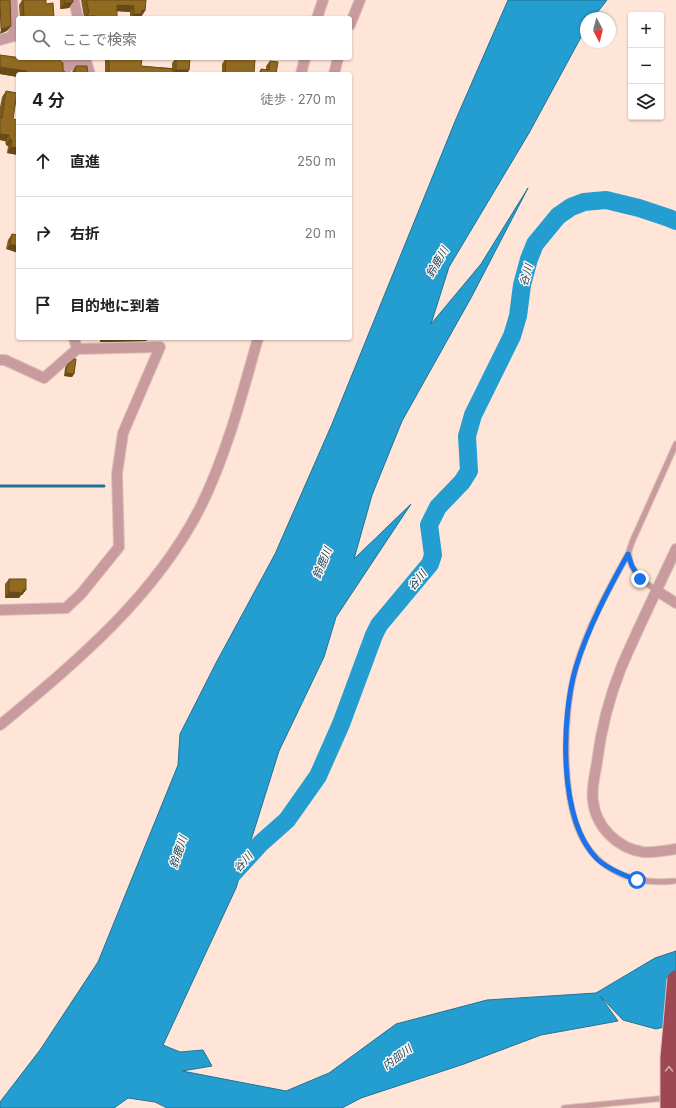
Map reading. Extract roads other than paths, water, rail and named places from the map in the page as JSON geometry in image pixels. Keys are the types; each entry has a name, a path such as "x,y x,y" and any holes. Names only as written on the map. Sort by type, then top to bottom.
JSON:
{"highway":[{"path":"668,1108 669,1058 676,979"}],"street":[{"path":"0,40 16,37 12,0"},
{"path":"74,0 78,16"},
{"path":"318,16 323,0"},
{"path":"352,20 360,0"},
{"path":"64,66 85,60 89,72"},
{"path":"302,72 304,60"},
{"path":"334,72 338,60"},
{"path":"75,340 77,349"},
{"path":"0,725 50,684 103,636 135,602 157,575 180,541 200,506 222,457 257,340"},
{"path":"0,360 5,360 44,378 77,349 160,347 123,433 116,474 119,547 81,594 66,608 0,610"},
{"path":"676,549 621,668 612,693 598,751 592,799 600,822 610,835 619,843 644,852 676,849"},
{"path":"657,591 676,603"}],"lane":[{"path":"674,881 655,883 637,880 606,866 597,859 585,843 573,812 569,788 567,766 567,724 576,668 589,632 628,554 676,444"},
{"path":"628,554 632,566 640,579 657,591"},
{"path":"564,1108 676,1097"}],"water":[{"path":"508,0 607,0 598,12 580,12 580,39 529,133 449,267 431,324 481,264 528,188 472,296 402,421 372,495 354,559 411,504 336,617 324,657 279,751 236,888 163,1045 180,1052 203,1050 212,1066 182,1071 286,1091 329,1073 396,1024 487,1000 596,993 655,958 676,951 676,1024 656,1029 623,1020 600,996 618,1021 541,1035 464,1064 361,1098 342,1108 167,1108 155,1102 128,1098 114,1108 0,1108 0,1102 40,1050 98,962 178,765 180,734 217,661 275,554 332,424 456,119"}],"waterway":[{"name":"谷川","path":"229,878 261,843 287,820 318,776 341,724 379,625 430,564 433,555 429,525 438,507 462,482 469,471 467,436 473,415 512,336 518,316 522,285 535,244 558,216 571,207 584,202 606,200 639,208 676,221"},
{"path":"0,486 104,486"}],"water label":[{"name":"鈴鹿川","path":"437,262"},
{"name":"鈴鹿川","path":"322,563"},
{"name":"鈴鹿川","path":"178,852"},
{"name":"内部川","path":"397,1057"}]}
